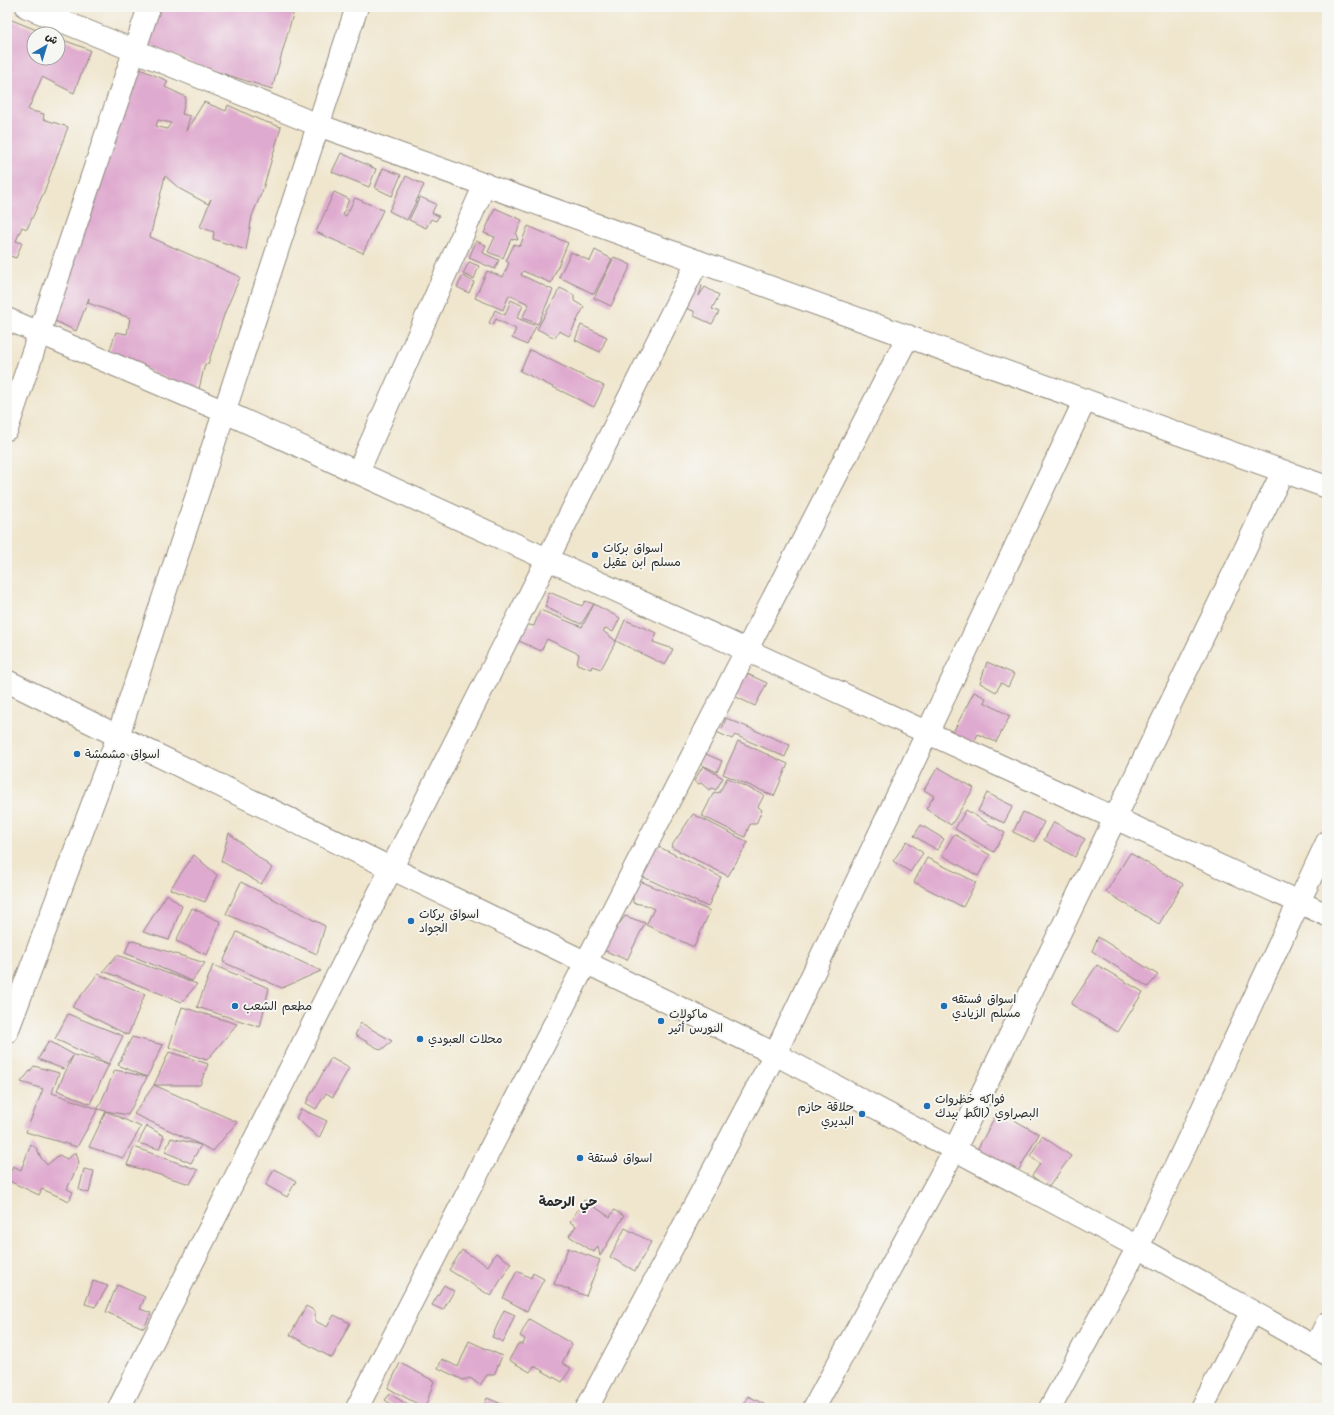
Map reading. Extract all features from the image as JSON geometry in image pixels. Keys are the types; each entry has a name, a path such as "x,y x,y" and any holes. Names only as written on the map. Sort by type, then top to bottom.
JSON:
{"street":[{"path":"28,7 318,125 1327,487"},
{"path":"7,429 149,7"},
{"path":"7,1032 118,736 357,7"},
{"path":"358,472 485,184"},
{"path":"118,1408 698,261"},
{"path":"7,319 225,412 358,472 1327,915"},
{"path":"357,1408 908,336"},
{"path":"588,1408 775,1054 1085,400"},
{"path":"814,1408 955,1149 1283,471"},
{"path":"7,680 118,736 775,1054 1138,1247 1321,1350 1327,1323"},
{"path":"1050,1408 1138,1247 1327,842"},
{"path":"1202,1408 1252,1312"}],"building":[{"path":"153,7 295,7 272,89 215,71 141,43"},
{"path":"7,18 26,26 26,66 66,66 66,41 90,50 74,93 42,77 28,110 44,114 43,119 68,127 44,192 27,229 22,227 16,241 22,243 16,258 7,255"},
{"path":"133,66 168,81 165,87 186,97 182,114 190,116 186,131 204,102 226,111 228,105 260,120 281,127 263,189 252,216 246,250 213,239 214,232 200,227 211,199 208,204 180,189 165,176 150,237 240,277 225,312 208,364 205,364 198,393 109,352 116,332 127,334 130,318 88,303 89,298 76,331 49,318","holes":["158,120 171,123 167,129 156,126"]},
{"path":"341,153 376,169 369,187 332,172"},
{"path":"383,168 401,175 392,196 375,188"},
{"path":"406,176 424,185 407,220 389,211"},
{"path":"334,192 349,199 343,215 346,216 355,198 383,210 363,253 316,232"},
{"path":"420,197 436,204 432,213 439,216 436,221 431,219 426,228 409,220"},
{"path":"495,208 522,220 516,234 518,240 511,239 503,258 488,252 495,237 484,233"},
{"path":"528,226 568,243 551,283 523,271 521,275 553,290 538,324 522,318 529,304 509,295 503,310 475,298 487,271 503,277 509,263 506,261 514,244 520,246"},
{"path":"476,241 486,245 483,253 499,260 495,269 469,258"},
{"path":"595,250 612,259 594,294 559,277 571,252 590,261"},
{"path":"614,257 631,265 611,306 594,298"},
{"path":"469,262 479,266 474,279 463,274"},
{"path":"463,276 474,282 469,293 457,287"},
{"path":"682,279 702,286 699,296 705,287 719,295 712,309 719,312 712,324 694,316 694,311 682,307"},
{"path":"560,288 574,295 574,301 584,307 569,336 559,331 555,338 537,329"},
{"path":"511,300 523,306 517,318 536,326 527,345 512,338 516,329 496,319 493,325 489,323 495,310 505,315"},
{"path":"581,325 607,337 600,352 575,340"},
{"path":"530,350 604,386 594,407 520,371"},
{"path":"549,592 582,606 585,601 594,604 581,624 545,607"},
{"path":"594,604 620,618 613,632 606,628 603,631 616,641 601,669 592,666 591,669 577,664 579,654 547,639 541,651 517,640 524,624 534,626 540,610 582,627"},
{"path":"625,620 657,633 653,642 673,649 665,665 616,641"},
{"path":"987,662 1014,674 1008,687 1001,683 996,692 980,683"},
{"path":"739,670 767,683 755,706 728,693"},
{"path":"974,692 986,698 984,702 1010,716 996,742 978,734 972,746 951,736"},
{"path":"726,718 790,745 785,757 735,735 732,739 712,730 714,725 722,729"},
{"path":"738,741 788,764 774,796 723,774"},
{"path":"697,750 722,761 717,772 700,764"},
{"path":"703,766 723,778 716,790 712,788 709,790 701,783 699,784 694,781"},
{"path":"938,767 974,788 951,825 926,809 934,796 924,790"},
{"path":"727,778 764,795 758,807 762,810 756,824 750,824 745,837 702,816 714,792 719,793"},
{"path":"987,793 1013,806 1004,823 978,811"},
{"path":"966,810 1005,833 994,852 955,829"},
{"path":"1023,812 1044,822 1034,842 1013,832"},
{"path":"693,814 748,842 728,876 671,847"},
{"path":"1054,822 1085,839 1075,857 1044,840"},
{"path":"921,825 944,839 937,850 914,836"},
{"path":"229,833 272,868 261,884 221,861"},
{"path":"954,834 990,855 978,876 942,855"},
{"path":"907,841 923,853 910,872 893,861"},
{"path":"655,845 721,877 708,907 639,875"},
{"path":"1130,853 1183,884 1159,924 1106,892"},
{"path":"194,855 217,875 205,902 170,889"},
{"path":"927,858 976,882 963,907 914,882"},
{"path":"640,881 710,911 694,947 646,925 654,909 646,905 633,903 633,894"},
{"path":"241,882 325,926 317,954 226,914"},
{"path":"167,894 182,906 169,940 143,932"},
{"path":"192,908 221,922 207,955 176,941"},
{"path":"625,916 645,923 627,960 596,947 615,926 617,927"},
{"path":"237,932 321,971 282,988 223,962"},
{"path":"1098,937 1158,975 1148,987 1092,951"},
{"path":"130,940 205,963 192,981 125,953"},
{"path":"117,955 197,984 182,1002 103,971"},
{"path":"213,965 269,988 260,1027 197,1007"},
{"path":"1097,965 1143,992 1118,1032 1071,1004"},
{"path":"98,974 145,994 128,1035 72,1007"},
{"path":"182,1007 237,1024 207,1060 169,1047"},
{"path":"68,1014 123,1036 109,1064 55,1039"},
{"path":"361,1023 392,1041 381,1050 355,1035"},
{"path":"132,1037 163,1045 147,1077 118,1065"},
{"path":"49,1041 74,1055 109,1064 90,1104 57,1090 73,1056 63,1069 38,1059"},
{"path":"169,1052 208,1064 200,1085 154,1085"},
{"path":"331,1058 349,1068 333,1097 326,1093 316,1109 306,1103"},
{"path":"34,1066 59,1073 52,1093 98,1109 77,1147 26,1132 43,1089 21,1082"},
{"path":"115,1070 147,1077 128,1115 98,1109"},
{"path":"154,1085 237,1122 213,1151 134,1114"},
{"path":"301,1109 327,1121 319,1138 296,1118"},
{"path":"106,1111 141,1127 123,1158 89,1147"},
{"path":"998,1111 1039,1134 1017,1173 977,1150"},
{"path":"147,1126 164,1136 159,1149 138,1143"},
{"path":"1042,1136 1071,1156 1048,1188 1032,1176 1040,1164 1030,1156"},
{"path":"171,1138 201,1145 191,1163 165,1152"},
{"path":"31,1144 37,1149 41,1158 47,1165 59,1155 67,1159 76,1152 79,1163 67,1189 73,1192 69,1201 42,1189 39,1195 7,1180 13,1166 21,1170"},
{"path":"134,1147 198,1170 190,1184 127,1165"},
{"path":"84,1169 94,1171 89,1193 79,1190"},
{"path":"274,1169 296,1181 287,1197 266,1185"},
{"path":"584,1200 610,1217 614,1210 624,1216 600,1256 598,1246 594,1252 569,1236 576,1226 570,1222"},
{"path":"625,1228 651,1242 635,1271 610,1257"},
{"path":"568,1248 600,1260 586,1296 554,1284"},
{"path":"462,1250 488,1266 496,1253 511,1263 491,1296 449,1270"},
{"path":"517,1271 531,1278 533,1273 544,1279 527,1311 503,1298"},
{"path":"93,1281 108,1286 95,1307 85,1304"},
{"path":"117,1285 145,1297 140,1309 151,1313 144,1328 106,1312"},
{"path":"444,1285 454,1291 443,1310 432,1305"},
{"path":"306,1306 315,1311 315,1321 327,1327 334,1315 350,1323 332,1358 290,1335"},
{"path":"504,1310 515,1315 503,1342 492,1337"},
{"path":"529,1319 572,1344 562,1363 571,1368 562,1382 534,1366 530,1372 509,1360 518,1344 523,1344 525,1339 520,1336"},
{"path":"469,1341 502,1356 494,1375 487,1375 480,1385 470,1378 463,1380 438,1368 442,1359 458,1367"},
{"path":"400,1363 434,1381 425,1408 388,1388"},
{"path":"390,1394 413,1408 394,1408 395,1407 385,1400"},
{"path":"748,1396 764,1404 761,1408 741,1408"},
{"path":"487,1398 504,1405 506,1408 483,1408"}],"place":[{"name":"اسواق بركات مسلم ابن عقيل","path":"595,555"},
{"name":"اسواق مشمشة","path":"77,754"},
{"name":"اسواق بركات الجواد","path":"411,921"},
{"name":"مطعم الشعب","path":"235,1006"},
{"name":"اسواق فستقه مسلم الزيادي","path":"944,1006"},
{"name":"ماكولات النورس أثير","path":"661,1021"},
{"name":"محلات العبودي","path":"420,1039"},
{"name":"فواكه خظروات البصراوي (الگط بيدك","path":"927,1106"},
{"name":"حلاقة حازم البديري","path":"862,1114"},
{"name":"اسواق فستقة","path":"580,1158"}],"district":[{"name":"حي الرحمة","path":"568,1202"}]}
